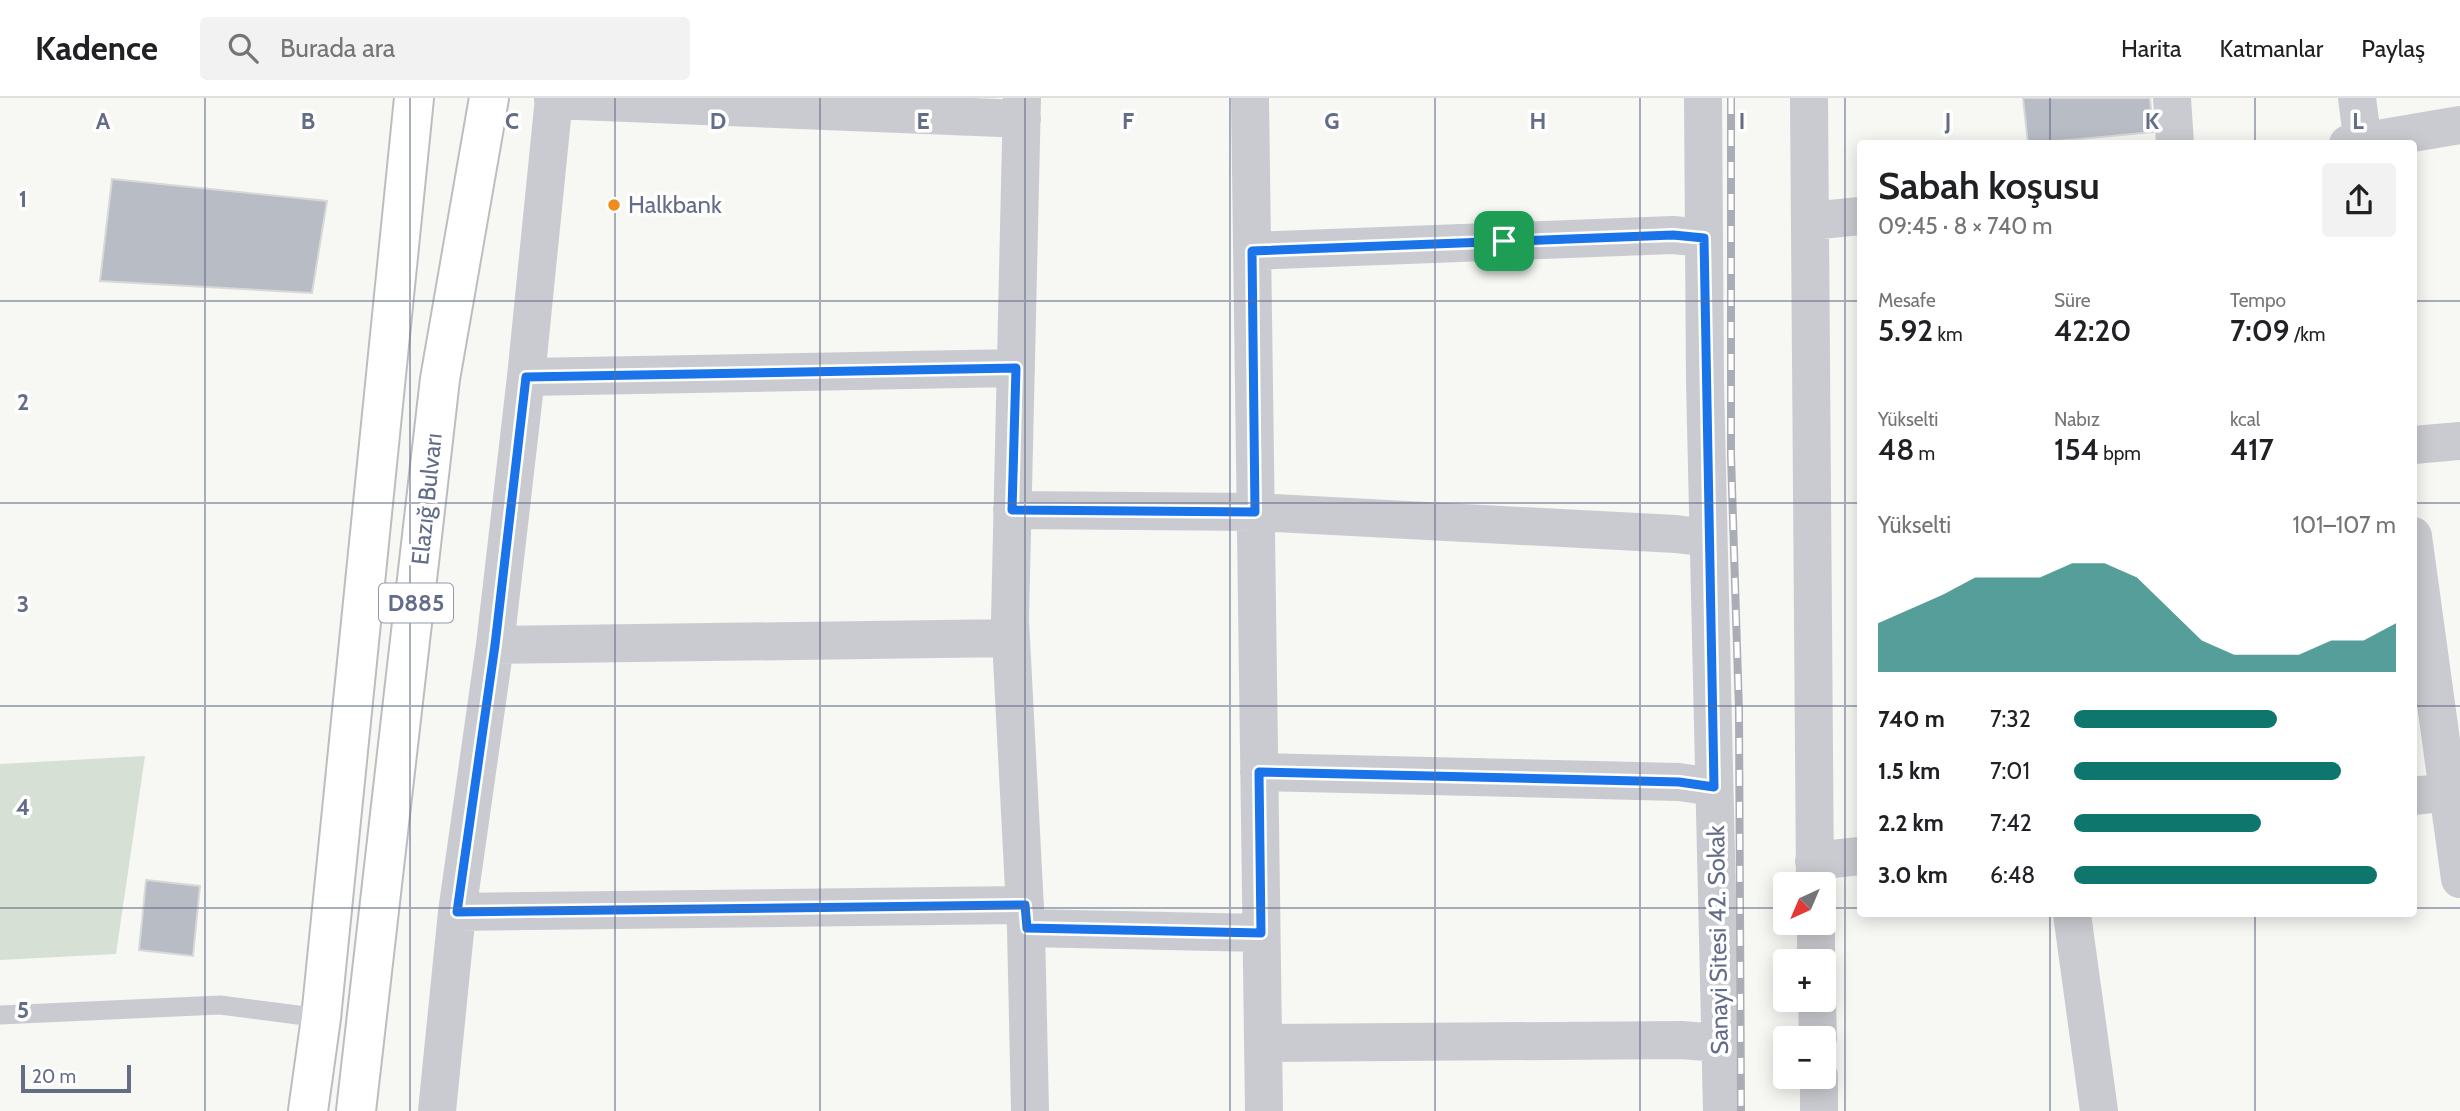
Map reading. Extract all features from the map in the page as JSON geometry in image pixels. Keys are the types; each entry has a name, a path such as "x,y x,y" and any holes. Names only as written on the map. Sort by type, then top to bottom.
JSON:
{"highway":[{"name":"D885","path":"308,1111 321,1018 414,98"},
{"name":"Elazığ Bulvarı","path":"356,1111 440,379 489,98"}],"street":[{"path":"1250,98 1264,1111"},
{"name":"Sanayi Sitesi 42. Sokak","path":"1703,98 1708,538 1722,1111"},
{"path":"1809,98 1815,872 1857,857"},
{"path":"2172,98 2175,140"},
{"path":"2357,98 2358,140"},
{"path":"437,1111 457,912 495,645 526,377 554,99 1022,108 1010,638 1026,916 1030,1111"},
{"path":"2375,140 2460,125"},
{"path":"1811,221 1857,215"},
{"path":"1252,251 1673,235 1704,238"},
{"path":"526,377 1016,368"},
{"path":"2417,445 2460,441"},
{"path":"1012,510 1255,512 1676,534 1708,538"},
{"path":"2417,593 2431,794 2460,879"},
{"path":"495,645 1010,638"},
{"path":"1259,772 1679,782 1714,787"},
{"path":"457,912 1026,916 1261,933"},
{"path":"2071,917 2099,1111"},
{"path":"1263,1043 1681,1040 1720,1043"},
{"path":"1819,1089 1819,1111"}],"lane":[{"path":"0,1015 220,1005 321,1018"}],"shaded area":[{"path":"145,756 116,954 0,960 0,764"}],"building":[{"path":"2023,98 2150,98 2153,132 2070,140 2028,140"},
{"path":"112,179 327,201 312,293 100,281"},
{"path":"146,880 200,886 193,956 139,950"}],"railway":[{"path":"1731,98 1731,455 1739,711 1741,1111"}],"place":[{"name":"Halkbank","path":"614,205"}],"route":[{"path":"1673,235 1704,238 1714,787 1679,782 1259,772 1261,933 1027,928 1025,905 457,912 495,645 526,377 1016,368 1012,510 1255,512 1252,251 1504,241 1673,235"}]}
